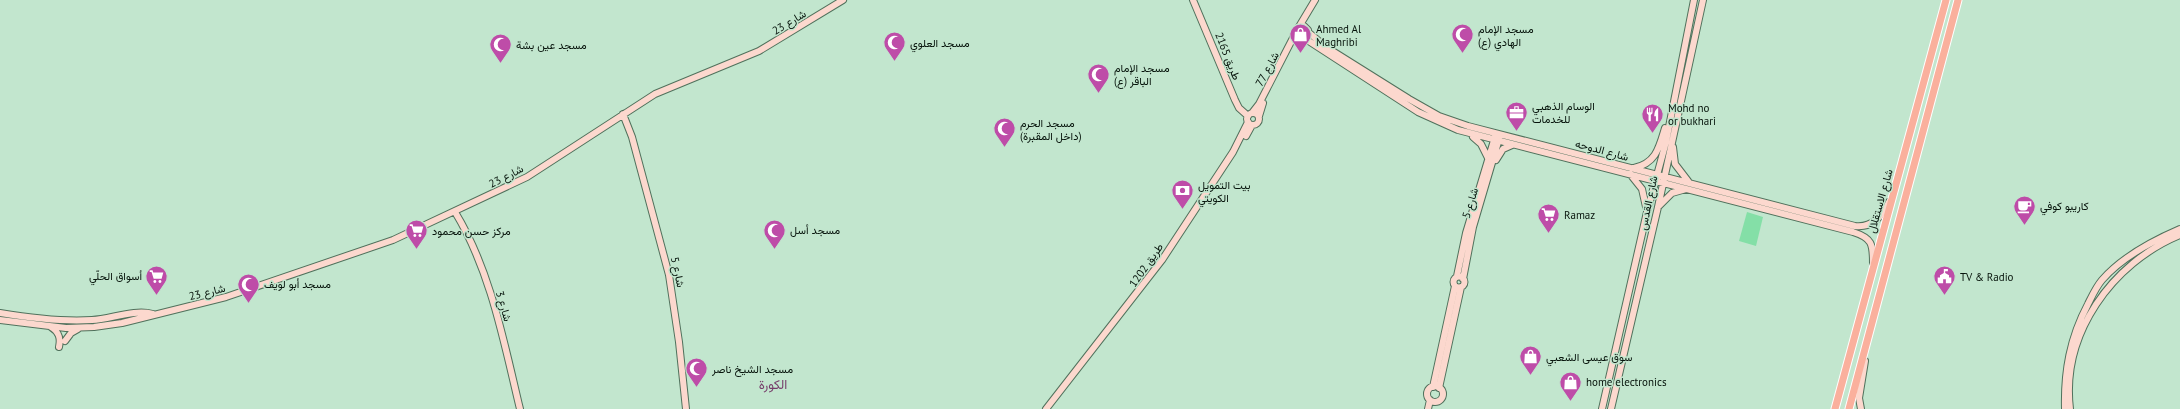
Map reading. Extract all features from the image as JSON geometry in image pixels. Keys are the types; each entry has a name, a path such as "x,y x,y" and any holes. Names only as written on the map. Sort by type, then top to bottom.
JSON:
{"main road":[{"name":"شارع الاستقلال","path":"1835,409 1873,264 1895,190 1946,0"},
{"path":"1849,409 1958,0"}],"street":[{"name":"شارع 23","path":"0,320 80,328 108,325 226,298 393,240 456,212 544,168 620,116 672,85 759,51 843,0"},
{"name":"طريق 2165","path":"1193,0 1235,100 1250,119"},
{"name":"شارع 77","path":"1308,31 1294,46 1261,106 1259,122 1250,119 1315,0"},
{"path":"1308,31 1309,18 1318,0"},
{"name":"شارع القدس","path":"1602,409 1647,212 1672,112 1694,0"},
{"name":"شارع القدس","path":"1611,409 1658,207 1676,120 1692,56 1703,0"},
{"path":"1298,30 1304,26 1308,31"},
{"name":"شارع الدوحه","path":"1298,30 1297,36 1303,38 1418,112 1437,122 1468,134 1656,177 1855,226 1867,226 1878,220 1884,212 1895,190"},
{"name":"شارع الدوحه","path":"1308,31 1326,47 1439,116 1630,171"},
{"path":"1671,82 1677,86"},
{"path":"1647,212 1644,193 1630,171 1645,165 1654,158 1672,112"},
{"path":"1250,119 1256,113 1259,116"},
{"name":"شارع 5","path":"620,116 633,142 656,221 671,285 679,335 686,409"},
{"name":"طريق 1202","path":"1046,409 1092,348 1139,292 1162,260 1233,152 1250,119"},
{"name":"طريق 1202","path":"1051,409 1091,354 1142,293 1229,165 1250,119"},
{"path":"1658,207 1672,194 1688,186 1679,171 1674,157 1676,120"},
{"path":"1468,134 1481,144 1488,158"},
{"name":"شارع 5","path":"1460,278 1473,227 1491,170 1498,134"},
{"name":"شارع 5","path":"1460,278 1466,233 1488,158 1496,141"},
{"path":"1491,170 1503,149 1513,145"},
{"name":"شارع الدوحه","path":"1717,193 1864,235 1872,246 1873,264"},
{"name":"شارع 3","path":"456,212 486,281 520,409"},
{"path":"1795,216 1801,212"},
{"path":"2066,408 2066,368 2072,339 2084,312 2101,281 2118,265 2143,247 2180,229"},
{"path":"2066,408 2073,354 2099,298 2110,284 2139,259 2178,237"},
{"path":"1460,278 1464,284 1458,286 1453,281 1460,278"},
{"path":"1433,409 1433,401 1428,394 1436,387 1458,286"},
{"name":"شارع 23","path":"0,313 80,320 108,319 138,313 153,314"},
{"path":"49,326 58,333 59,347"},
{"path":"65,341 71,333 80,328"},
{"path":"1860,409 1859,398 1867,346"},
{"path":"1428,409 1433,401 1442,397 1443,392 1436,387"}],"green space":[{"path":"1747,212 1763,217 1756,246 1739,241"}],"place":[{"name":"Ahmed Al Maghribi","path":"1301,54"},
{"name":"مسجد الإمام الهادي (ع)","path":"1463,54"},
{"name":"مسجد العلوي","path":"895,62"},
{"name":"مسجد عين بشة","path":"501,64"},
{"name":"مسجد الإمام الباقر (ع)","path":"1099,94"},
{"name":"الوسام الذهبي للخدمات","path":"1517,132"},
{"name":"Mohd no or bukhari","path":"1652,134"},
{"name":"مسجد الحرم (داخل المقبرة)","path":"1005,148"},
{"name":"بيت التمويل الكويتي","path":"1182,210"},
{"name":"كاريبو كوفي","path":"2024,226"},
{"name":"Ramaz","path":"1548,234"},
{"name":"مركز حسن محمود","path":"417,250"},
{"name":"مسجد أسل","path":"774,250"},
{"name":"أسواق الحلّي","path":"157,296"},
{"name":"TV & Radio","path":"1944,296"},
{"name":"مسجد أبو لويف","path":"249,304"},
{"name":"سوق عيسى الشعبي","path":"1531,376"},
{"name":"مسجد الشيخ ناصر","path":"696,388"},
{"name":"home electronics","path":"1570,402"}],"district":[{"name":"الكورة","path":"773,384"}]}
